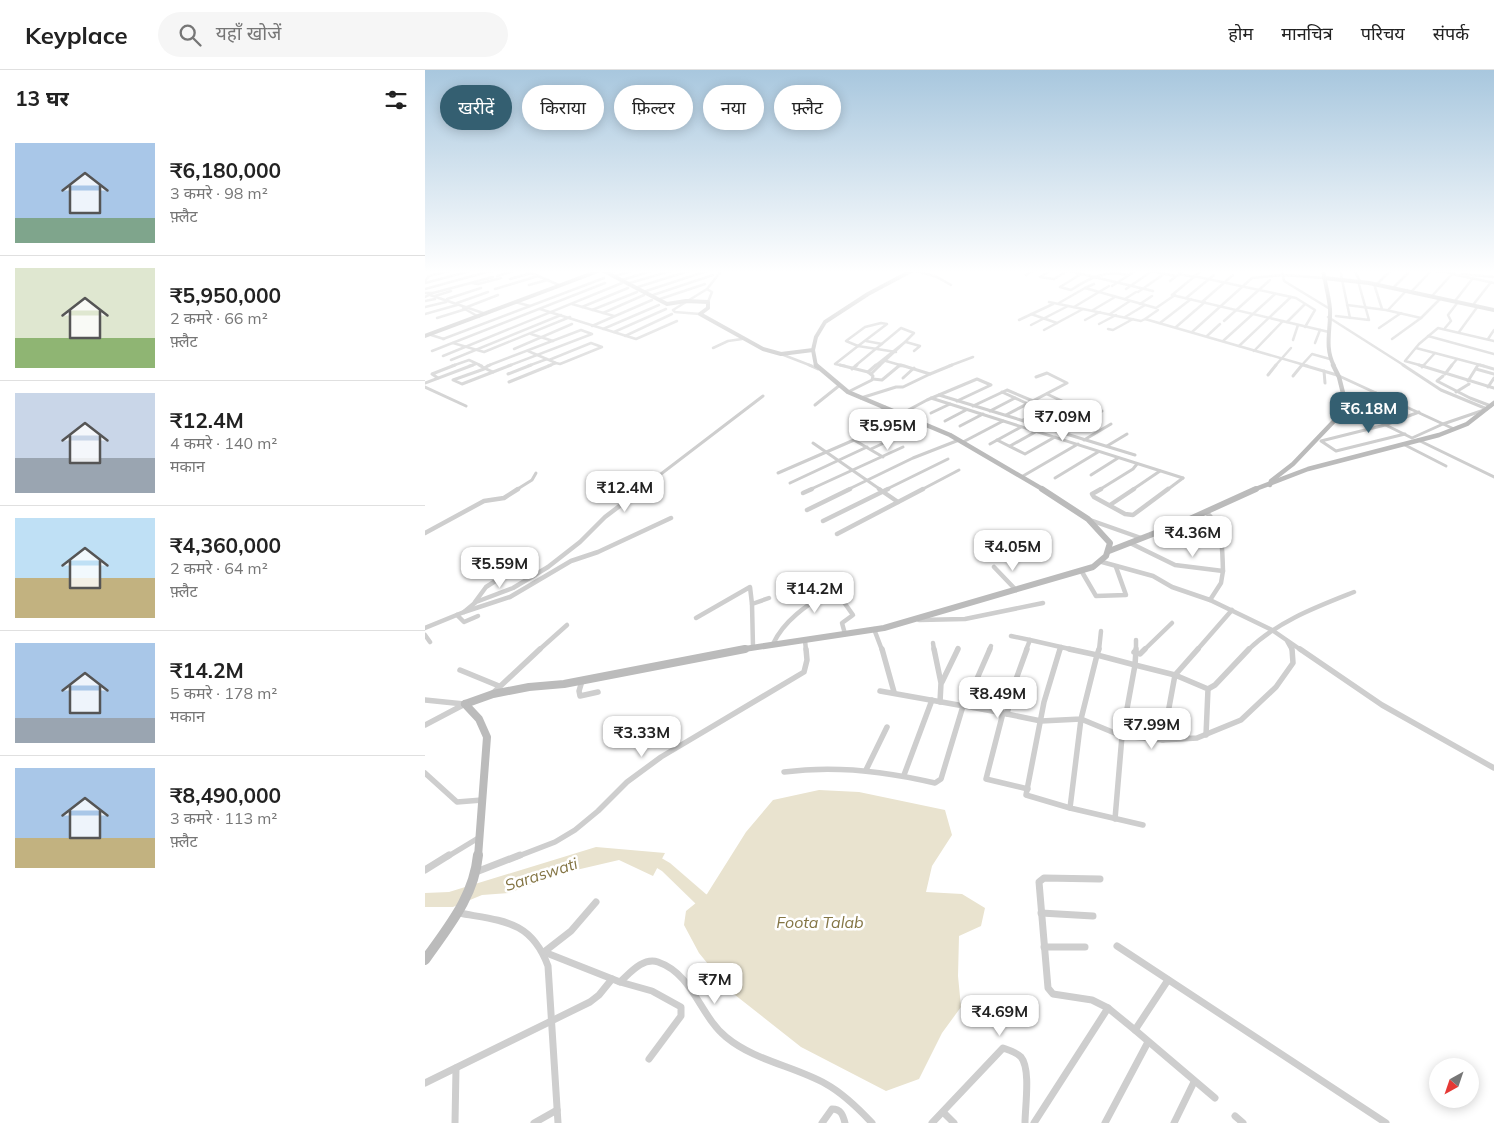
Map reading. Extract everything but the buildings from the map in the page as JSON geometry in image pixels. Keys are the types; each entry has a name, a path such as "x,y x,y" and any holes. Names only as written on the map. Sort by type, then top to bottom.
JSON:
{"street":[{"path":"425,337 471,319"},
{"path":"443,339 495,319"},
{"path":"432,351 514,319"},
{"path":"443,356 533,319"},
{"path":"451,360 551,319"},
{"path":"425,332 484,352 565,319"},
{"path":"575,319 636,339 677,320"},
{"path":"592,326 607,319"},
{"path":"603,329 626,319"},
{"path":"614,332 641,319"},
{"path":"625,336 661,319"},
{"path":"709,319 756,347 781,354 818,369 844,389 861,398 961,441 1023,476 1088,519 1141,538"},
{"path":"818,369 814,362 813,350 821,327 830,319"},
{"path":"1031,325 1041,319"},
{"path":"1046,319 1057,323"},
{"path":"1044,330 1064,319"},
{"path":"1099,324 1108,319"},
{"path":"1108,329 1113,330 1133,319"},
{"path":"1134,319 1141,321 1145,319"},
{"path":"1146,319 1337,375 1454,429"},
{"path":"1160,323 1165,319"},
{"path":"1176,327 1185,319"},
{"path":"1192,332 1206,319"},
{"path":"1223,341 1246,319"},
{"path":"1239,346 1255,328 1267,319"},
{"path":"1274,319 1329,332"},
{"path":"1254,351 1288,319"},
{"path":"1305,327 1310,319"},
{"path":"1270,485 1271,481 1293,464 1335,420 1343,393 1330,358 1328,345 1329,319"},
{"path":"1337,319 1441,390 1490,406"},
{"path":"1379,328 1392,319"},
{"path":"1392,338 1419,319"},
{"path":"1445,328 1451,321 1450,319"},
{"path":"1459,332 1468,319"},
{"path":"507,322 518,325"},
{"path":"873,379 869,373 835,364 860,345 866,341 887,323 867,325 846,341 860,345 894,352"},
{"path":"514,349 572,324"},
{"path":"1207,336 1220,324"},
{"path":"1293,340 1298,325"},
{"path":"852,369 901,328 913,332 905,342 869,373"},
{"path":"1494,340 1445,328 1437,328 1405,361 1444,375 1494,388"},
{"path":"583,330 592,334 462,384 453,380 528,351 583,330"},
{"path":"1315,343 1320,330"},
{"path":"1488,339 1494,330"},
{"path":"482,332 493,335"},
{"path":"529,334 553,341"},
{"path":"1428,336 1494,354"},
{"path":"713,348 743,339"},
{"path":"866,341 882,344"},
{"path":"905,342 920,346 914,351"},
{"path":"508,374 548,359 591,343 602,347 561,364 556,363 548,359 528,351"},
{"path":"1268,375 1291,348"},
{"path":"1416,348 1494,369"},
{"path":"781,354 813,350"},
{"path":"869,373 886,361 894,352"},
{"path":"1422,367 1435,353"},
{"path":"1293,376 1313,354 1330,358"},
{"path":"861,398 896,387 903,388 930,374 973,357"},
{"path":"1457,359 1437,381 1456,392 1490,406 1494,412"},
{"path":"438,378 432,374 469,360 493,372"},
{"path":"886,361 930,374"},
{"path":"509,382 556,363"},
{"path":"425,382 476,364"},
{"path":"815,404 844,389 873,379 883,380 900,364"},
{"path":"1456,392 1468,382 1478,365"},
{"path":"903,378 914,368"},
{"path":"1476,369 1494,374"},
{"path":"499,370 517,378"},
{"path":"1324,371 1325,383"},
{"path":"1006,415 1067,382 1047,373 1036,377"},
{"path":"1488,387 1494,378"},
{"path":"901,414 931,398 977,379 991,385 957,401"},
{"path":"1349,388 1357,384"},
{"path":"425,387 466,406"},
{"path":"973,406 1007,390 1033,401"},
{"path":"1003,392 1028,404"},
{"path":"1376,393 1345,405 1412,438 1490,406"},
{"path":"1047,394 1094,416"},
{"path":"939,395 1044,426 1135,456"},
{"path":"425,628 457,615 473,603 511,589 556,559 590,534 605,516 763,396"},
{"path":"931,398 1183,478 1133,515 1127,514 1093,494 1133,469 1137,464"},
{"path":"990,411 1015,398"},
{"path":"1023,420 1061,401"},
{"path":"1343,419 1396,402"},
{"path":"931,413 949,404"},
{"path":"1109,551 1206,512 1248,492 1308,469 1454,429 1467,424 1490,406"},
{"path":"861,427 885,407"},
{"path":"945,421 966,409"},
{"path":"1044,426 1077,409"},
{"path":"1064,433 1102,411"},
{"path":"1405,434 1337,451 1321,440 1385,424 1419,412"},
{"path":"960,426 983,414"},
{"path":"807,510 913,458 961,441 1011,417"},
{"path":"1023,476 1111,424"},
{"path":"990,444 1021,427"},
{"path":"1010,446 1037,432"},
{"path":"1107,446 1127,434"},
{"path":"790,483 838,460 897,437"},
{"path":"997,440 1025,454 1055,437"},
{"path":"778,473 854,440 883,456"},
{"path":"1418,440 1494,477"},
{"path":"813,443 898,502"},
{"path":"1403,444 1446,466"},
{"path":"803,493 903,447"},
{"path":"1055,478 1098,452"},
{"path":"1091,475 1118,458"},
{"path":"823,521 949,459"},
{"path":"837,534 959,470"},
{"path":"1110,505 1160,471"},
{"path":"425,533 484,501 504,498 532,480 536,473"},
{"path":"1206,512 1214,518 1221,532 1224,548 1223,578 1210,600"},
{"path":"465,610 510,597 571,561 598,552 671,518"},
{"path":"425,725 465,704 493,694 529,687 581,681 753,647 874,630 1082,572 1103,562 1109,551 1110,543 1088,519"},
{"path":"1130,543 1175,565 1223,571"},
{"path":"1103,562 1153,576 1172,587 1210,600 1272,630 1382,705 1494,768"},
{"path":"994,567 1017,591"},
{"path":"1082,572 1096,596 1126,595 1116,567"},
{"path":"473,603 483,589 514,569"},
{"path":"773,644 776,635 784,624 833,586 852,614 852,617 841,625 845,634"},
{"path":"696,618 750,587 753,647"},
{"path":"1208,690 1259,639 1272,630 1294,616 1354,592"},
{"path":"752,604 769,598"},
{"path":"915,619 935,621 1009,612 1043,603"},
{"path":"1163,740 1175,675 1232,610"},
{"path":"457,615 464,622 478,616"},
{"path":"1134,652 1140,654 1171,623"},
{"path":"493,694 499,686 567,625"},
{"path":"874,630 884,654 894,692"},
{"path":"1070,808 1081,719 1101,642 1101,631"},
{"path":"425,635 431,642"},
{"path":"1011,636 1175,675 1208,690"},
{"path":"880,691 894,692 1041,721 1081,719 1122,736 1140,739 1197,738 1206,735 1214,729 1241,720 1276,687 1293,663 1293,651 1286,639"},
{"path":"1028,789 986,778 1015,682 1030,640"},
{"path":"1115,819 1122,736 1135,665 1134,652 1136,640"},
{"path":"475,875 555,842 575,830 598,811 627,782 661,758 804,672 807,660 805,641"},
{"path":"933,643 941,683 941,702"},
{"path":"784,772 806,768 866,770 904,775 935,783 941,779 964,706 991,646"},
{"path":"1061,647 1041,721 1026,795 1070,808 1143,825"},
{"path":"941,683 958,648"},
{"path":"460,670 499,686"},
{"path":"581,681 579,696 598,692"},
{"path":"1206,735 1208,690"},
{"path":"425,700 465,704 476,712 482,720 487,737 480,837 475,875 459,913 425,960"},
{"path":"904,775 932,700"},
{"path":"866,770 887,727"},
{"path":"425,773 457,802 483,800"},
{"path":"425,870 480,837"},
{"path":"1100,879 1040,879 1048,988 1053,994 1093,1000 1108,1008 1215,1098"},
{"path":"544,952 571,930 596,902"},
{"path":"459,913 513,924 524,929 535,939 544,952 548,966 558,1123"},
{"path":"1041,913 1093,916"},
{"path":"1117,946 1386,1123"},
{"path":"1044,948 1085,947"},
{"path":"544,952 620,982 652,991 681,1007 681,1016 649,1059"},
{"path":"620,982 645,961 650,960 665,965 689,987 717,1028 726,1037 755,1054 839,1092 872,1123"},
{"path":"425,1083 595,998 612,979"},
{"path":"1135,1030 1168,980"},
{"path":"1034,1123 1108,1008"},
{"path":"1105,1123 1148,1042"},
{"path":"932,1123 944,1113 1003,1048 1012,1050 1021,1058 1025,1069 1025,1123"},
{"path":"455,1123 456,1068"},
{"path":"1174,1123 1194,1082"},
{"path":"822,1123 832,1109 837,1108 842,1113 845,1123"},
{"path":"534,1123 557,1110"},
{"path":"944,1113 954,1123"},
{"path":"1235,1116 1243,1123"}],"water":[{"name":"Foota Talab","path":"819,790 859,792 945,810 952,835 932,866 926,892 962,894 985,908 981,926 959,936 958,976 961,1007 942,1033 919,1079 886,1091 801,1047 730,991 699,953 684,925 686,911 707,894 746,832 773,800"},
{"path":"596,847 665,853 653,876 619,860 559,874 509,893 482,895 453,907 425,907 425,893 449,892"}],"waterway":[{"name":"Saraswati","path":"651,858 666,867 702,900"}]}
